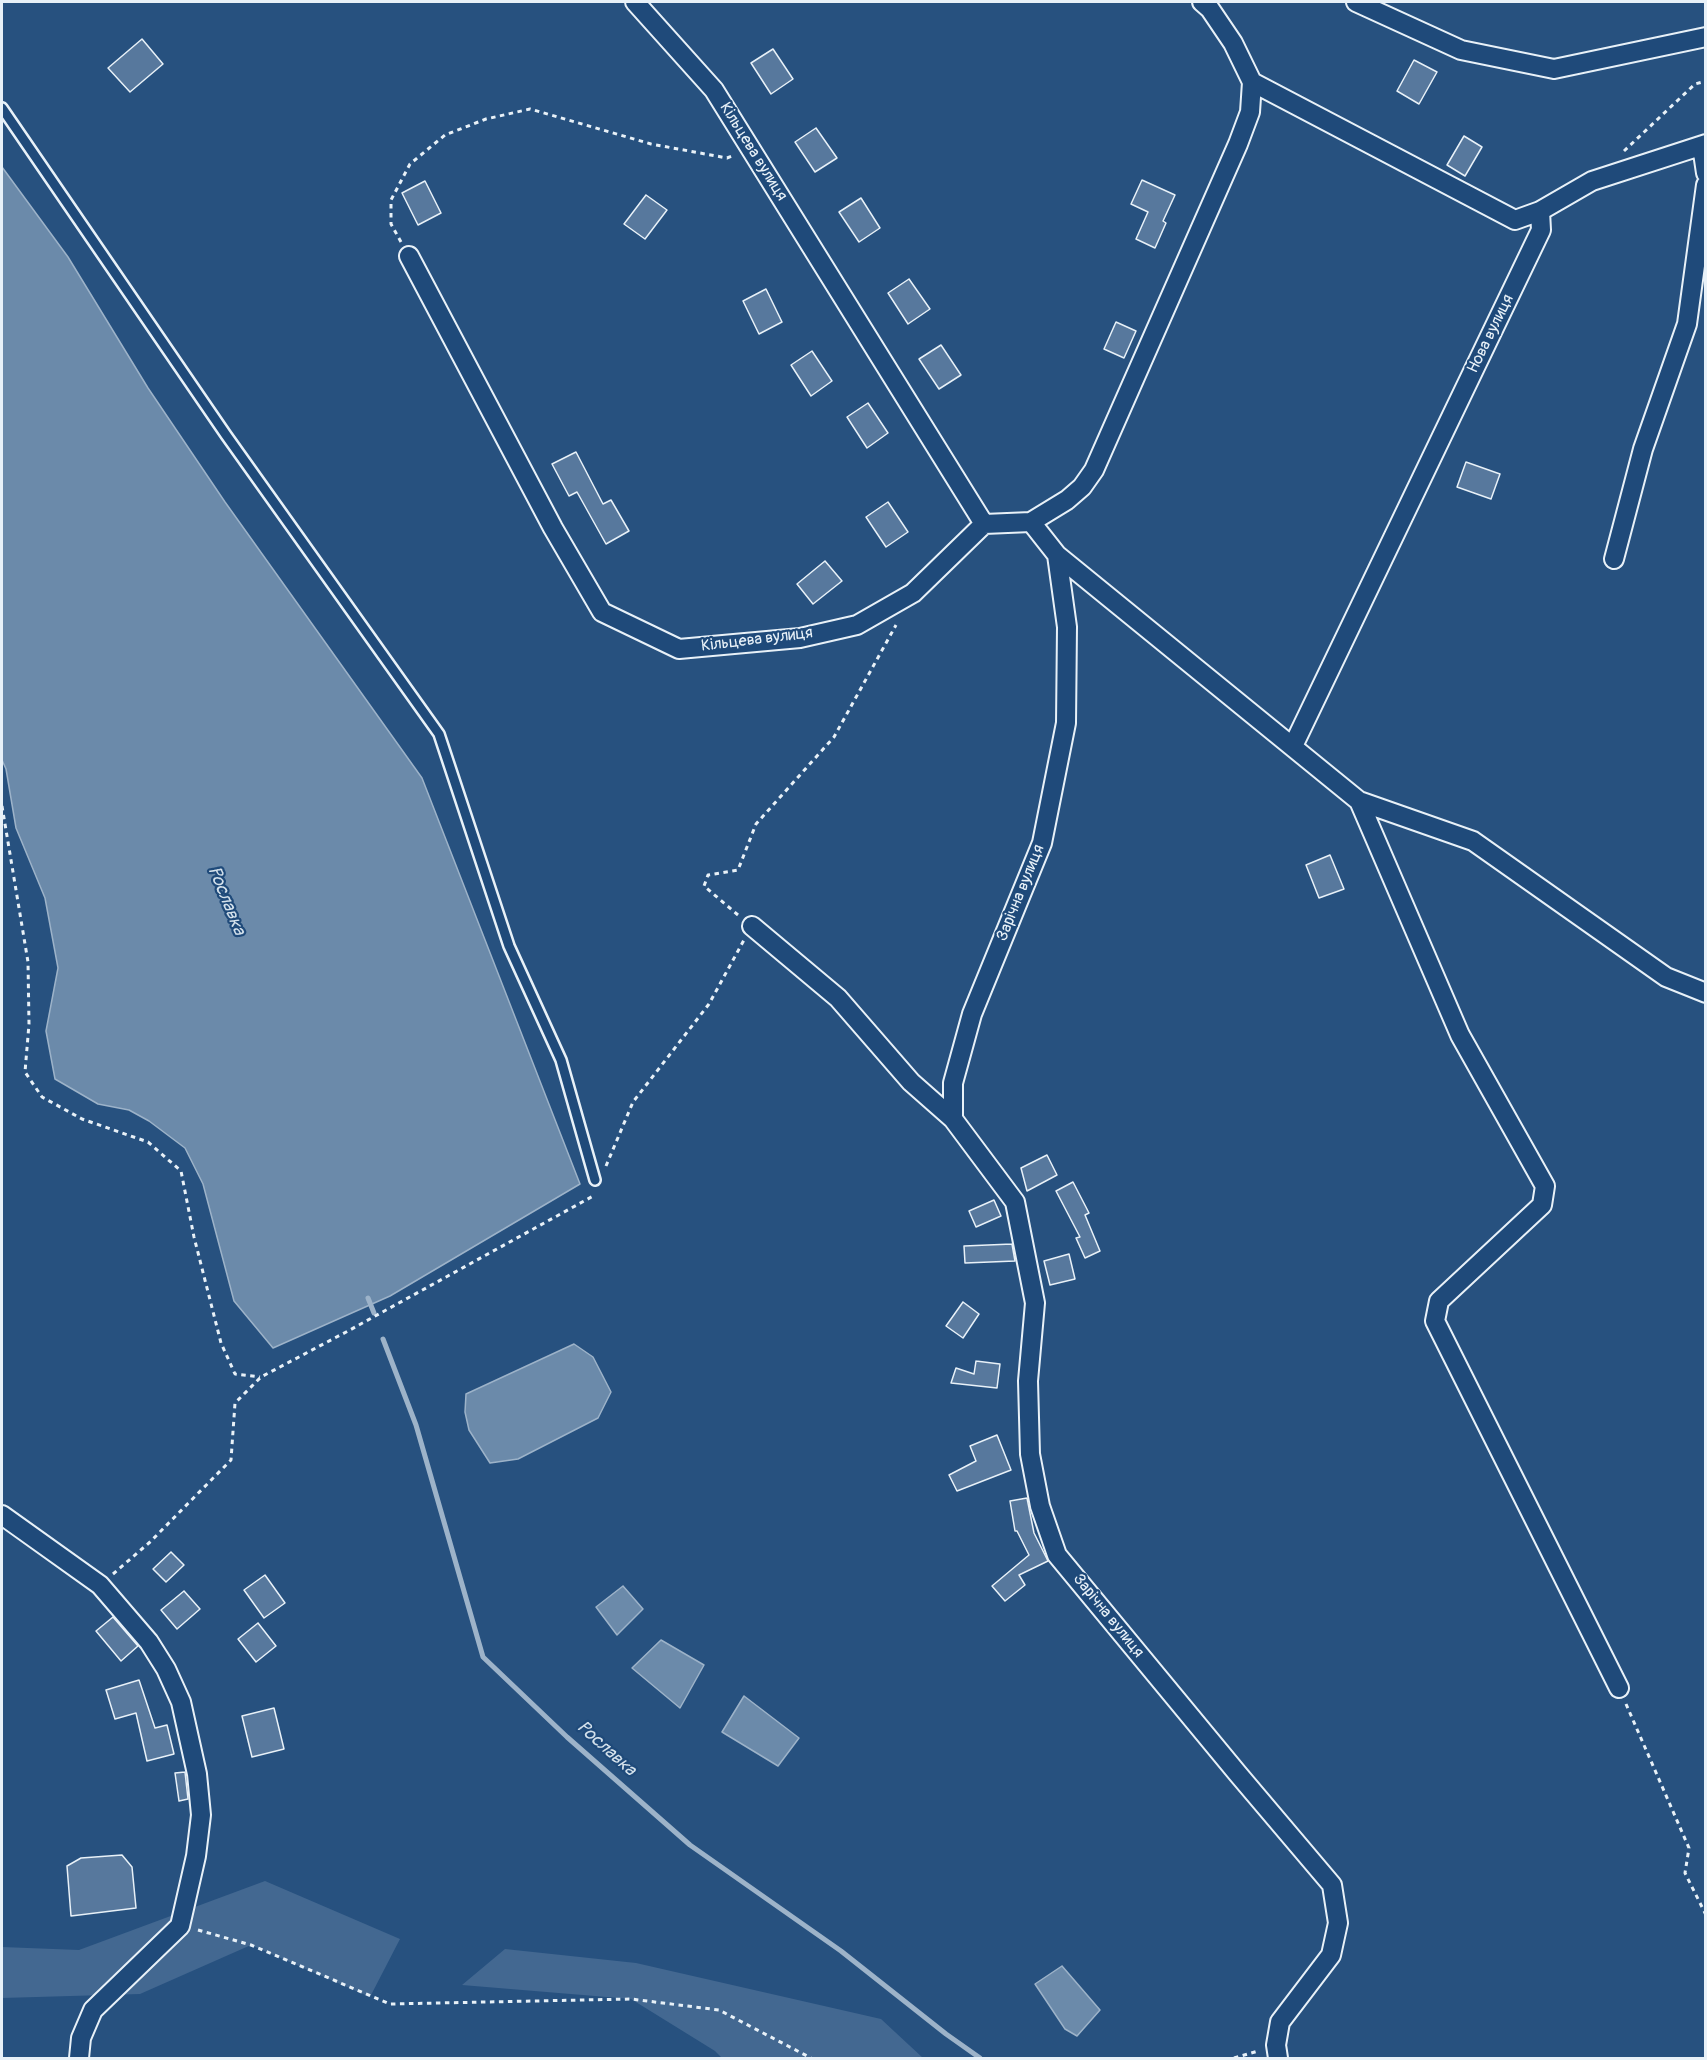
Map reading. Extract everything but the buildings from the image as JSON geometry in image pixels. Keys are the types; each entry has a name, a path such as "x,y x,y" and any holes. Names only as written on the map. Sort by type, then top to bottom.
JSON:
{"street":[{"name":"Кільцева вулиця","path":"409,256 553,528 602,612 679,649 800,638 857,625 913,593 984,524 714,90 635,2"},
{"path":"984,524 1031,522 1067,500 1082,487 1094,470 1238,144 1250,112 1252,82 1233,43 1210,9 1202,2"},
{"path":"1356,2 1461,50 1554,69 1706,37"},
{"path":"1252,82 1515,220 1540,211 1592,181 1704,145 1706,173"},
{"path":"1614,559 1643,449 1687,324 1706,185"},
{"name":"Нова вулиця","path":"1293,746 1541,230 1540,211"},
{"path":"1031,522 1058,555 1359,801 1473,841 1666,977 1706,993"},
{"name":"Зарічна вулиця","path":"953,1119 953,1083 972,1014 1042,843 1066,723 1067,627 1058,555"},
{"path":"1359,801 1460,1035 1545,1186 1542,1205 1438,1301 1435,1321 1619,1688"},
{"name":"Зарічна вулиця","path":"752,926 838,998 912,1082 953,1119 1015,1202 1035,1303 1028,1381 1030,1454 1040,1506 1057,1555 1332,1885 1338,1923 1330,1955 1280,2022 1277,2052"},
{"path":"2,1515 100,1585 149,1642 166,1670 181,1702 197,1774 201,1815 196,1856 180,1926 93,2010 81,2038 79,2058"}],"lane":[{"path":"2,108 226,435 439,734 508,946 561,1060 595,1180"}],"path":[{"path":"1618,157 1695,84 1706,81"},
{"path":"409,256 391,224 391,200 410,164 445,135 486,119 530,109 651,144 727,158 751,149"},
{"path":"100,1585 150,1542 231,1460 235,1403 261,1377 597,1193 595,1180 604,1170 633,1102 709,1004 752,926 704,886 708,875 738,870 756,825 834,738 896,624"},
{"path":"2,806 28,962 30,1024 25,1072 42,1097 82,1119 148,1142 181,1171 194,1237 221,1343 235,1374 261,1377"},
{"path":"1619,1688 1689,1848 1685,1873 1706,1915"},
{"path":"180,1926 251,1945 390,2004 631,1999 719,2010 811,2058"},
{"path":"1234,2058 1277,2052"}],"shaded area":[{"path":"265,1881 400,1939 370,1997 251,1945 140,1994 2,1998 2,1947 79,1950"},
{"path":"505,1949 636,1963 881,2019 923,2058 722,2058 715,2051 631,1999 462,1985"}],"water":[{"path":"2,167 68,257 148,388 225,502 422,778 580,1184 390,1296 273,1348 234,1301 203,1184 185,1148 149,1121 129,1110 98,1104 55,1079 46,1031 58,968 45,898 16,828 6,769 2,760"},
{"path":"574,1344 593,1357 611,1392 598,1418 518,1459 490,1463 469,1430 465,1412 466,1394"},
{"path":"623,1586 643,1609 617,1635 596,1607"},
{"path":"661,1640 704,1665 680,1708 632,1668"},
{"path":"744,1696 799,1738 778,1766 722,1732"},
{"path":"1062,1966 1100,2010 1077,2036 1065,2029 1035,1984"}],"waterway":[{"path":"368,1298 374,1313"},
{"name":"Рославка","path":"383,1339 416,1425 483,1657 567,1737 690,1845 841,1951 980,2058"}]}
